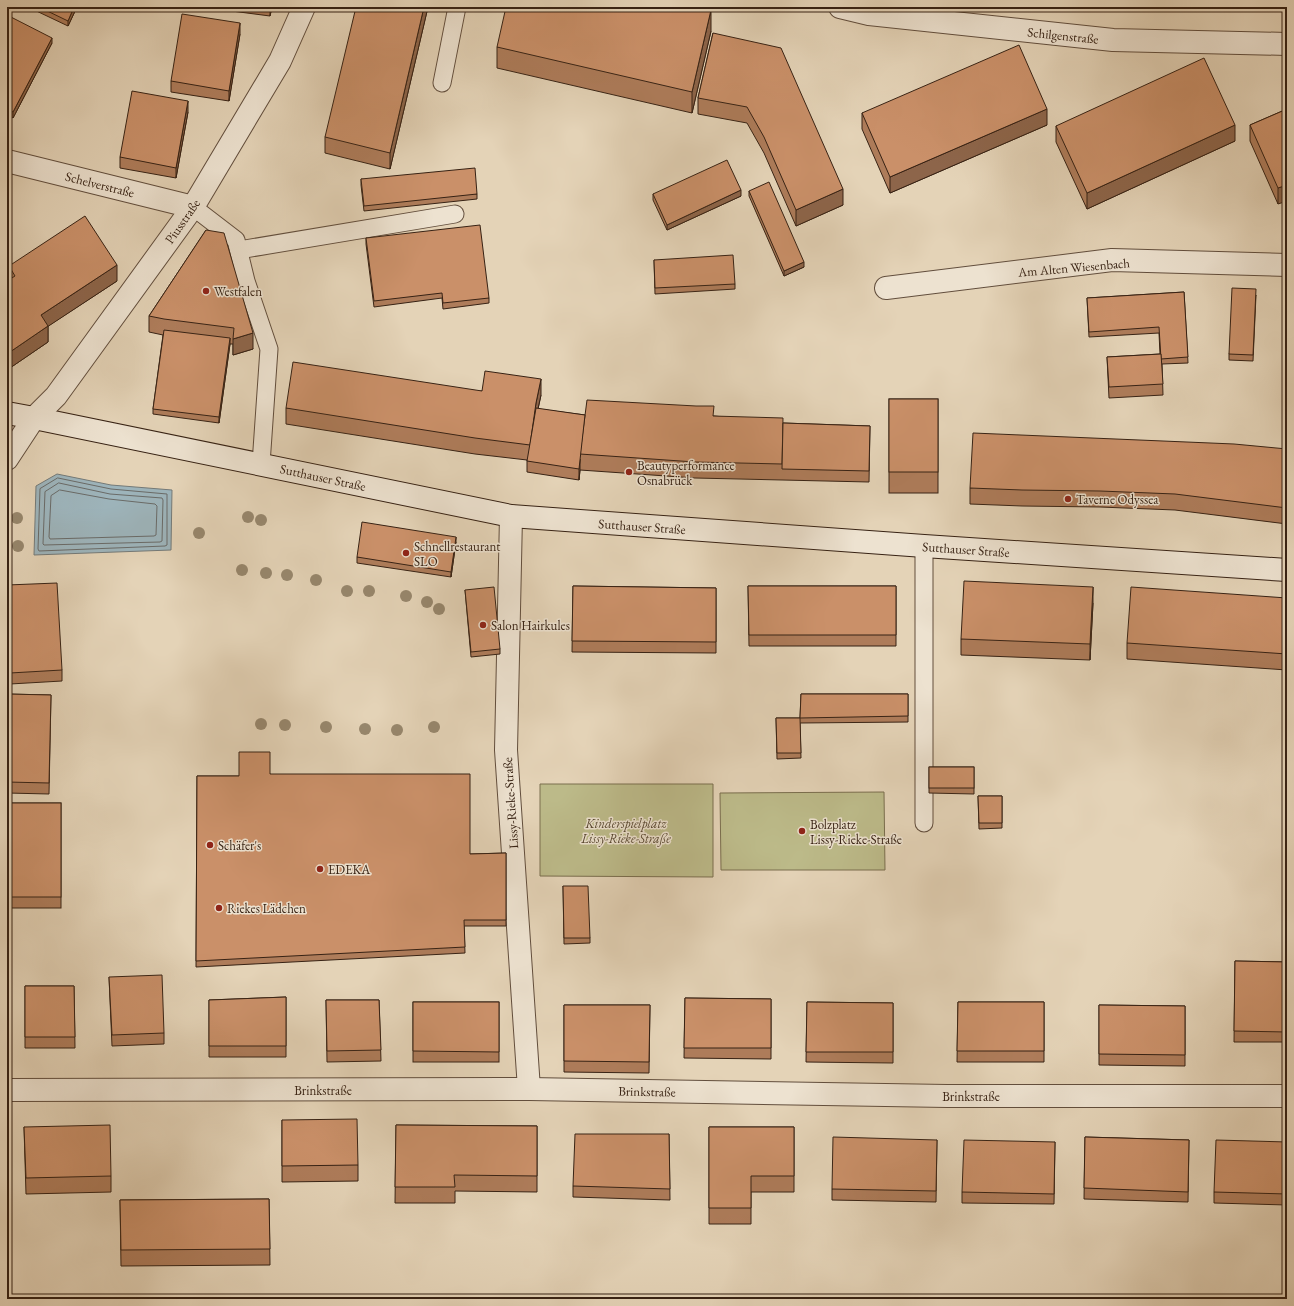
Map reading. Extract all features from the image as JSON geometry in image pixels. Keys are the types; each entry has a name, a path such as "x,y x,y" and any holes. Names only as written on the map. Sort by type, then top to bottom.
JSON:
{"street":[{"name":"Piusstraße","path":"7,459 34,418 56,396 193,207 280,61 304,7"},
{"name":"Schilgenstraße","path":"840,7 869,14 1113,40 1287,44"},
{"name":"Schelverstraße","path":"7,161 193,207"},
{"name":"Am Alten Wiesenbach","path":"886,288 1112,260 1287,265"},
{"name":"Sutthauser Straße","path":"7,413 511,516 924,546 1287,570"},
{"name":"Lissy-Rieke-Straße","path":"511,516 506,750 529,1089"},
{"name":"Brinkstraße","path":"7,1090 529,1089 947,1096 1287,1096"}],"lane":[{"path":"442,83 457,7"},
{"path":"193,207 236,240 246,281 269,348 261,464"},
{"path":"239,250 455,214"},
{"path":"924,546 924,824"}],"green space":[{"name":"Kinderspielplatz Lissy-Rieke-Straße","path":"540,784 713,784 713,877 540,876"},
{"name":"Bolzplatz Lissy-Rieke-Straße","path":"884,792 885,870 721,870 720,793"}],"water":[{"path":"57,474 111,485 172,490 171,550 34,555 36,486"}],"building":[{"path":"39,7 74,7 68,21"},
{"path":"356,7 424,7 390,153 325,137"},
{"path":"506,7 697,7 711,10 692,92 497,47"},
{"path":"182,14 240,23 229,91 171,81"},
{"path":"7,15 52,38 13,112 7,109"},
{"path":"713,33 781,48 843,189 796,210 764,137 747,107 698,98"},
{"path":"1019,45 1047,109 890,177 862,113"},
{"path":"1204,58 1235,125 1087,193 1056,126"},
{"path":"132,91 188,101 176,168 120,157"},
{"path":"1287,109 1287,185 1278,188 1250,125"},
{"path":"727,160 741,190 667,225 653,194"},
{"path":"475,168 477,194 364,206 361,179"},
{"path":"769,182 804,262 784,271 749,191"},
{"path":"85,216 117,265 41,315 48,326 7,354 7,281 15,276 9,266"},
{"path":"480,225 489,298 443,303 442,293 374,301 366,238"},
{"name":"Westfalen","path":"206,230 224,233 253,333 233,339 234,328 149,316"},
{"path":"733,255 735,284 655,288 654,260"},
{"path":"1232,288 1256,289 1253,355 1229,354"},
{"path":"1184,292 1188,357 1161,359 1159,327 1089,332 1087,298"},
{"path":"164,330 230,338 219,417 153,409"},
{"path":"1161,354 1163,384 1109,387 1107,357"},
{"path":"293,362 482,391 485,371 541,379 530,445 475,438 286,408"},
{"path":"889,399 938,399 938,472 889,472"},
{"path":"587,400 714,406 713,416 783,418 782,464 695,462 580,454"},
{"path":"536,408 585,415 579,469 527,461"},
{"path":"783,423 870,426 869,471 782,469"},
{"path":"973,433 1234,444 1287,449 1287,508 1175,494 970,488"},
{"name":"Schnellrestaurant SLO","path":"362,522 456,537 451,572 357,557"},
{"path":"964,581 1093,587 1090,644 961,639"},
{"path":"57,583 62,670 10,673 7,622 7,585"},
{"path":"573,586 716,588 716,642 572,641"},
{"path":"748,586 896,586 896,635 749,635"},
{"name":"Salon Hairkules","path":"494,587 500,649 471,652 465,590"},
{"path":"1131,587 1287,598 1287,654 1127,643"},
{"path":"7,694 51,695 49,783 7,782"},
{"path":"801,694 908,694 908,716 800,718"},
{"path":"776,718 800,718 801,753 777,753"},
{"path":"239,752 270,752 270,774 470,774 470,854 506,853 506,920 464,920 465,947 196,961 197,776 239,776"},
{"path":"929,767 974,767 974,788 929,788"},
{"path":"978,796 1002,796 1002,823 979,823"},
{"path":"7,803 61,803 61,897 7,897"},
{"path":"563,886 588,886 590,938 564,938"},
{"path":"1235,961 1287,962 1287,1032 1234,1031"},
{"path":"162,975 164,1033 112,1035 109,977"},
{"path":"25,986 74,986 75,1037 25,1037"},
{"path":"286,997 286,1046 209,1046 209,1000"},
{"path":"685,998 771,999 771,1048 684,1048"},
{"path":"326,1000 379,1000 381,1050 327,1051"},
{"path":"413,1002 499,1002 499,1052 413,1051"},
{"path":"807,1002 893,1003 893,1052 806,1052"},
{"path":"958,1002 1044,1002 1044,1051 957,1051"},
{"path":"564,1005 650,1005 649,1062 564,1061"},
{"path":"1099,1005 1185,1006 1185,1055 1099,1054"},
{"path":"357,1119 358,1165 282,1166 282,1120"},
{"path":"110,1125 111,1176 26,1178 24,1127"},
{"path":"396,1125 537,1126 537,1176 454,1175 455,1187 395,1187"},
{"path":"709,1127 794,1127 794,1176 751,1176 751,1208 709,1208"},
{"path":"575,1134 669,1134 670,1189 573,1186"},
{"path":"833,1137 937,1140 936,1191 832,1189"},
{"path":"1085,1137 1189,1140 1188,1192 1084,1188"},
{"path":"964,1140 1055,1142 1054,1194 962,1192"},
{"path":"1216,1140 1287,1142 1287,1194 1214,1192"},
{"path":"269,1199 270,1249 121,1250 120,1200"}],"place":[{"name":"Westfalen","path":"206,291"},
{"name":"Beautyperformance Osnabrück","path":"629,472"},
{"name":"Taverne Odyssea","path":"1068,499"},
{"name":"Schnellrestaurant SLO","path":"406,553"},
{"name":"Salon Hairkules","path":"483,625"},
{"name":"Bolzplatz Lissy-Rieke-Straße","path":"802,831"},
{"name":"Schäfer's","path":"210,845"},
{"name":"EDEKA","path":"320,869"},
{"name":"Riekes Lädchen","path":"219,908"}]}
